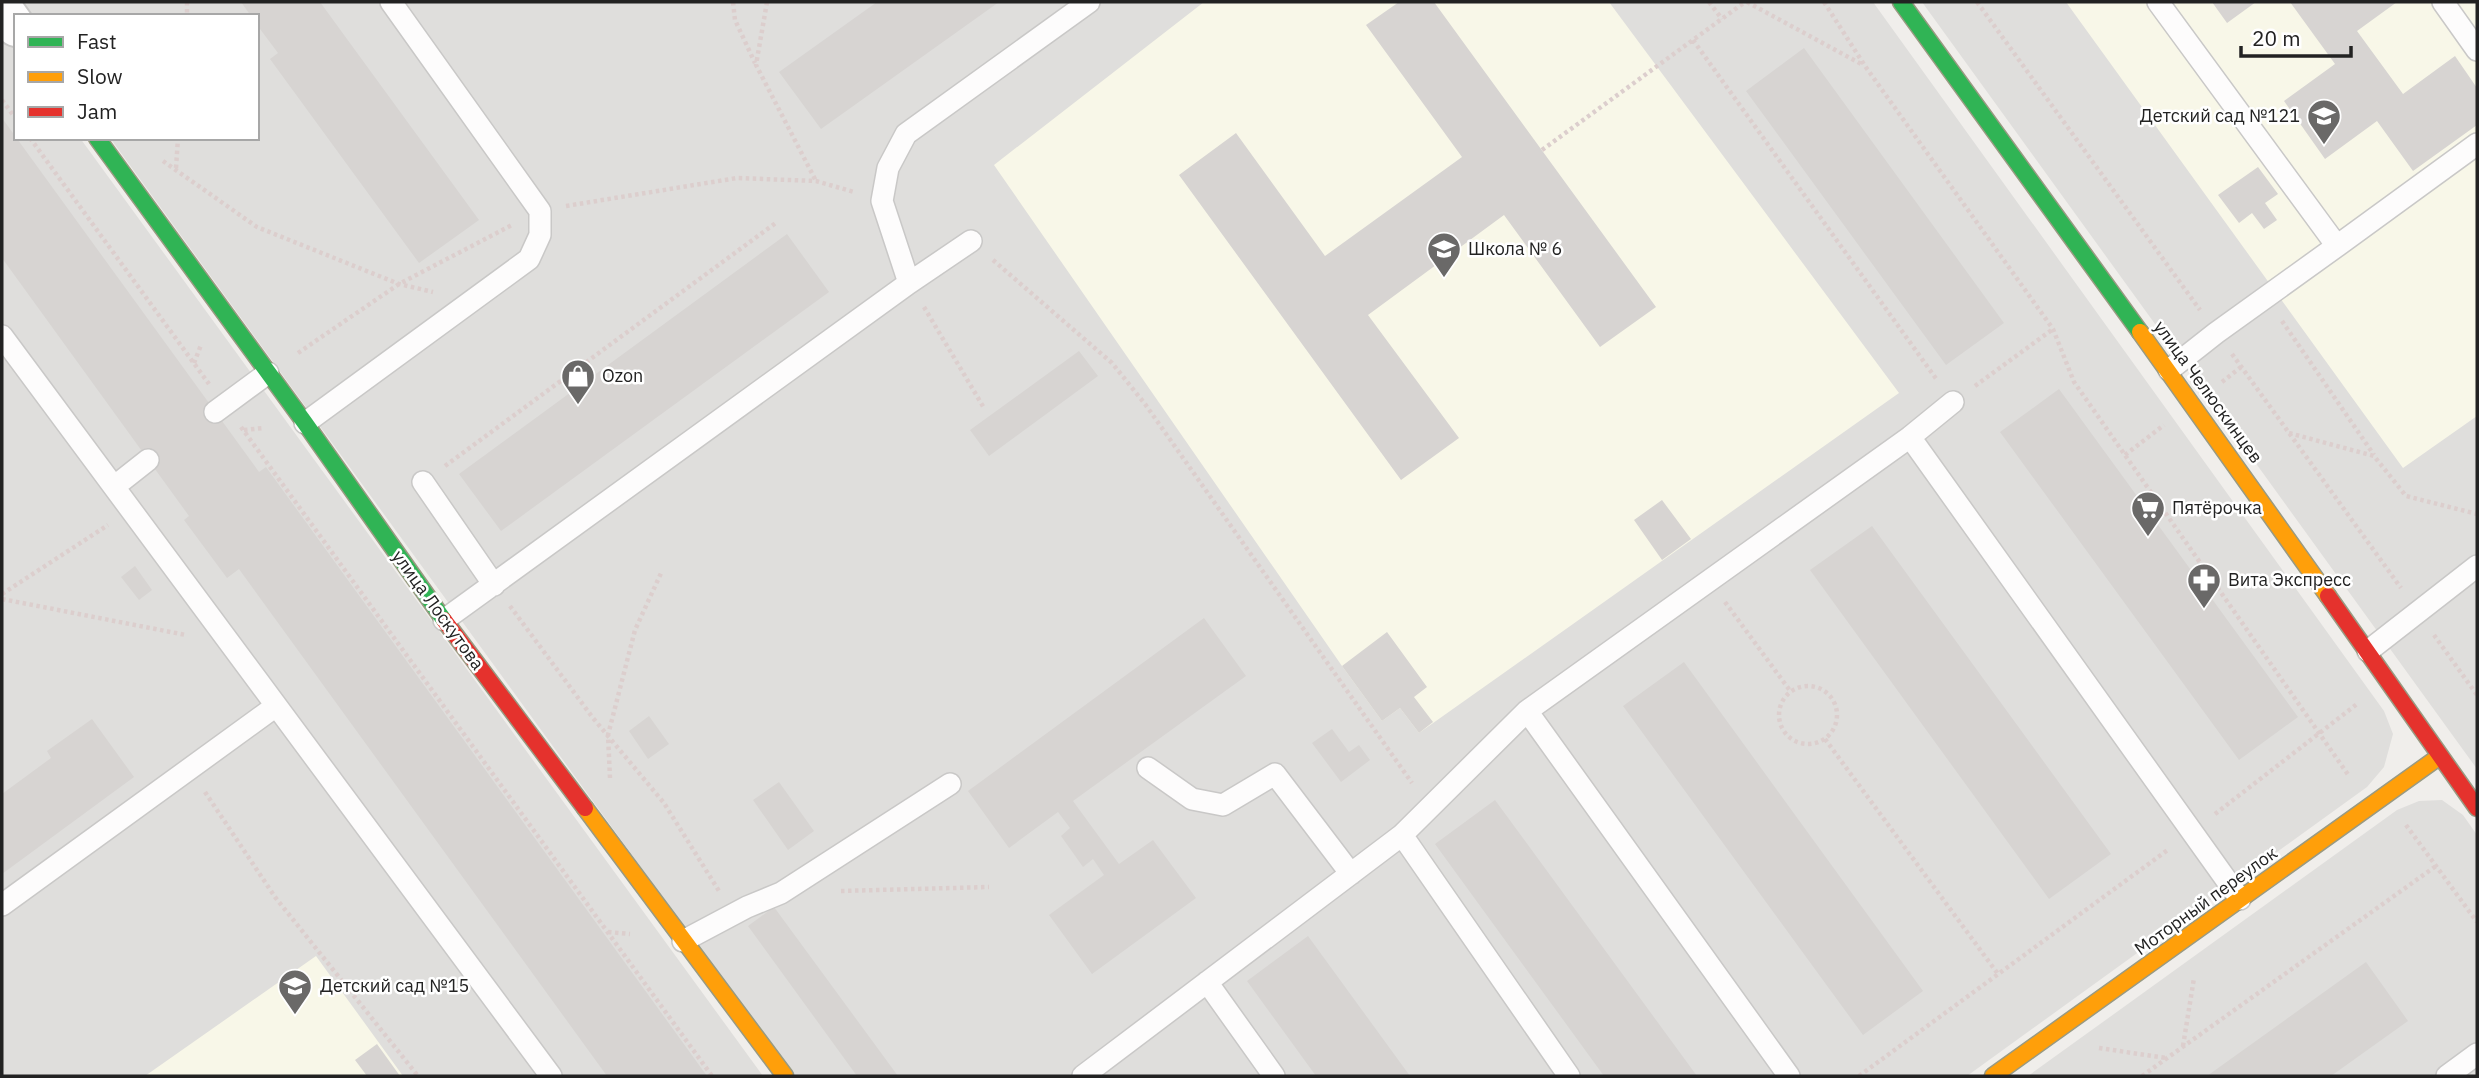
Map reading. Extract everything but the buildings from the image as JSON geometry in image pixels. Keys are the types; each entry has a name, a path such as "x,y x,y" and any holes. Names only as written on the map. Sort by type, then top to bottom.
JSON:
{"street":[{"name":"улица Челюскинцев","path":"1901,2 2169,370 2477,808"},
{"path":"2,7 14,24"},
{"name":"улица Лоскутова","path":"98,140 305,423 444,620 785,1076"},
{"name":"Моторный переулок","path":"1993,1076 2440,756"}],"lane":[{"path":"305,423 529,260 540,235 540,211 391,2"},
{"path":"909,283 882,201 888,168 906,134 1089,2"},
{"path":"2158,2 2337,246"},
{"path":"2442,2 2477,50"},
{"path":"2169,370 2477,144"},
{"path":"444,620 909,283 971,241"},
{"path":"2,335 551,1076"},
{"path":"220,409 268,373"},
{"path":"1083,1076 1402,835 1527,710 1710,582 1910,437 1953,402"},
{"path":"1910,437 2240,899"},
{"path":"115,486 148,460"},
{"path":"423,482 494,585"},
{"path":"2368,651 2477,566"},
{"path":"2,905 276,706"},
{"path":"1527,710 1790,1076"},
{"path":"1148,768 1192,799 1223,805 1275,774 1351,874"},
{"path":"683,941 781,893 950,784"},
{"path":"1402,835 1569,1076"},
{"path":"1206,982 1274,1076"},
{"path":"2447,1076 2477,1054"}],"path":[{"path":"733,2 736,20 756,65 816,181"},
{"path":"756,65 767,2"},
{"path":"1709,2 1722,19"},
{"path":"1542,150 1746,2 1865,66"},
{"path":"1824,2 1865,66 2053,329 2074,382 2350,777 2406,825 2477,922"},
{"path":"1693,40 1953,402 2053,329"},
{"path":"2,100 14,116"},
{"path":"31,140 220,409 712,1076"},
{"path":"176,168 178,140"},
{"path":"155,156 176,168 257,227 399,284 471,302"},
{"path":"268,373 399,284 540,211 737,178 816,181 882,201"},
{"path":"423,482 777,222"},
{"path":"971,241 1112,363 1145,404 1429,807"},
{"path":"909,283 984,408"},
{"path":"2266,297 2374,456 2406,496 2477,514"},
{"path":"2125,455 2168,422"},
{"path":"2288,432 2374,456"},
{"path":"2,597 132,509"},
{"path":"612,845 608,735 635,630 662,571"},
{"path":"1710,582 1791,692"},
{"path":"494,585 593,718 664,803 734,915"},
{"path":"2,597 231,644"},
{"path":"1859,1076 2192,832 2388,680"},
{"path":"1802,686 1815,687 1827,693 1835,704 1837,717 1834,729 1825,739 1813,744 1800,743 1789,737 1781,727 1779,714 1782,701 1791,692 1802,686"},
{"path":"1825,739 1998,974"},
{"path":"189,768 275,897 418,1076"},
{"path":"2142,1076 2436,866"},
{"path":"781,893 989,887"},
{"path":"2183,1046 2203,926"},
{"path":"2043,1040 2167,1058"}],"shaded area":[{"path":"10,2 1873,2 2384,711 2393,734 2384,767 2367,787 1967,1076 793,1076 111,140 259,140 259,14 19,14"},
{"name":"Школа № 6","path":"1204,2 1609,2 1899,393 1419,733 1400,708 1382,721 994,165"},
{"path":"1922,2 2477,2 2477,769"},
{"name":"Детский сад №121","path":"2066,2 2477,2 2477,416 2403,468"},
{"path":"2,30 14,47 14,140 81,140 763,1076 2,1076"},
{"path":"2442,800 2463,815 2477,835 2477,1076 2028,1076 2397,810 2419,801"},
{"name":"Детский сад №15","path":"316,956 403,1076 145,1076"}],"traffic: fast":[{"path":"1901,2 2140,332"},
{"path":"98,140 305,423 444,620"}],"traffic: slow":[{"path":"2140,332 2328,596"},
{"path":"1993,1076 2440,756"},
{"path":"585,808 785,1076"}],"traffic: jam":[{"path":"2328,596 2477,808"},
{"path":"444,620 585,808"}],"place":[{"name":"Детский сад №121","path":"2324,146"},
{"name":"Школа № 6","path":"1444,279"},
{"name":"Ozon","path":"578,406"},
{"name":"Пятёрочка","path":"2148,538"},
{"name":"Вита Экспресс","path":"2204,610"},
{"name":"Детский сад №15","path":"295,1016"}]}
